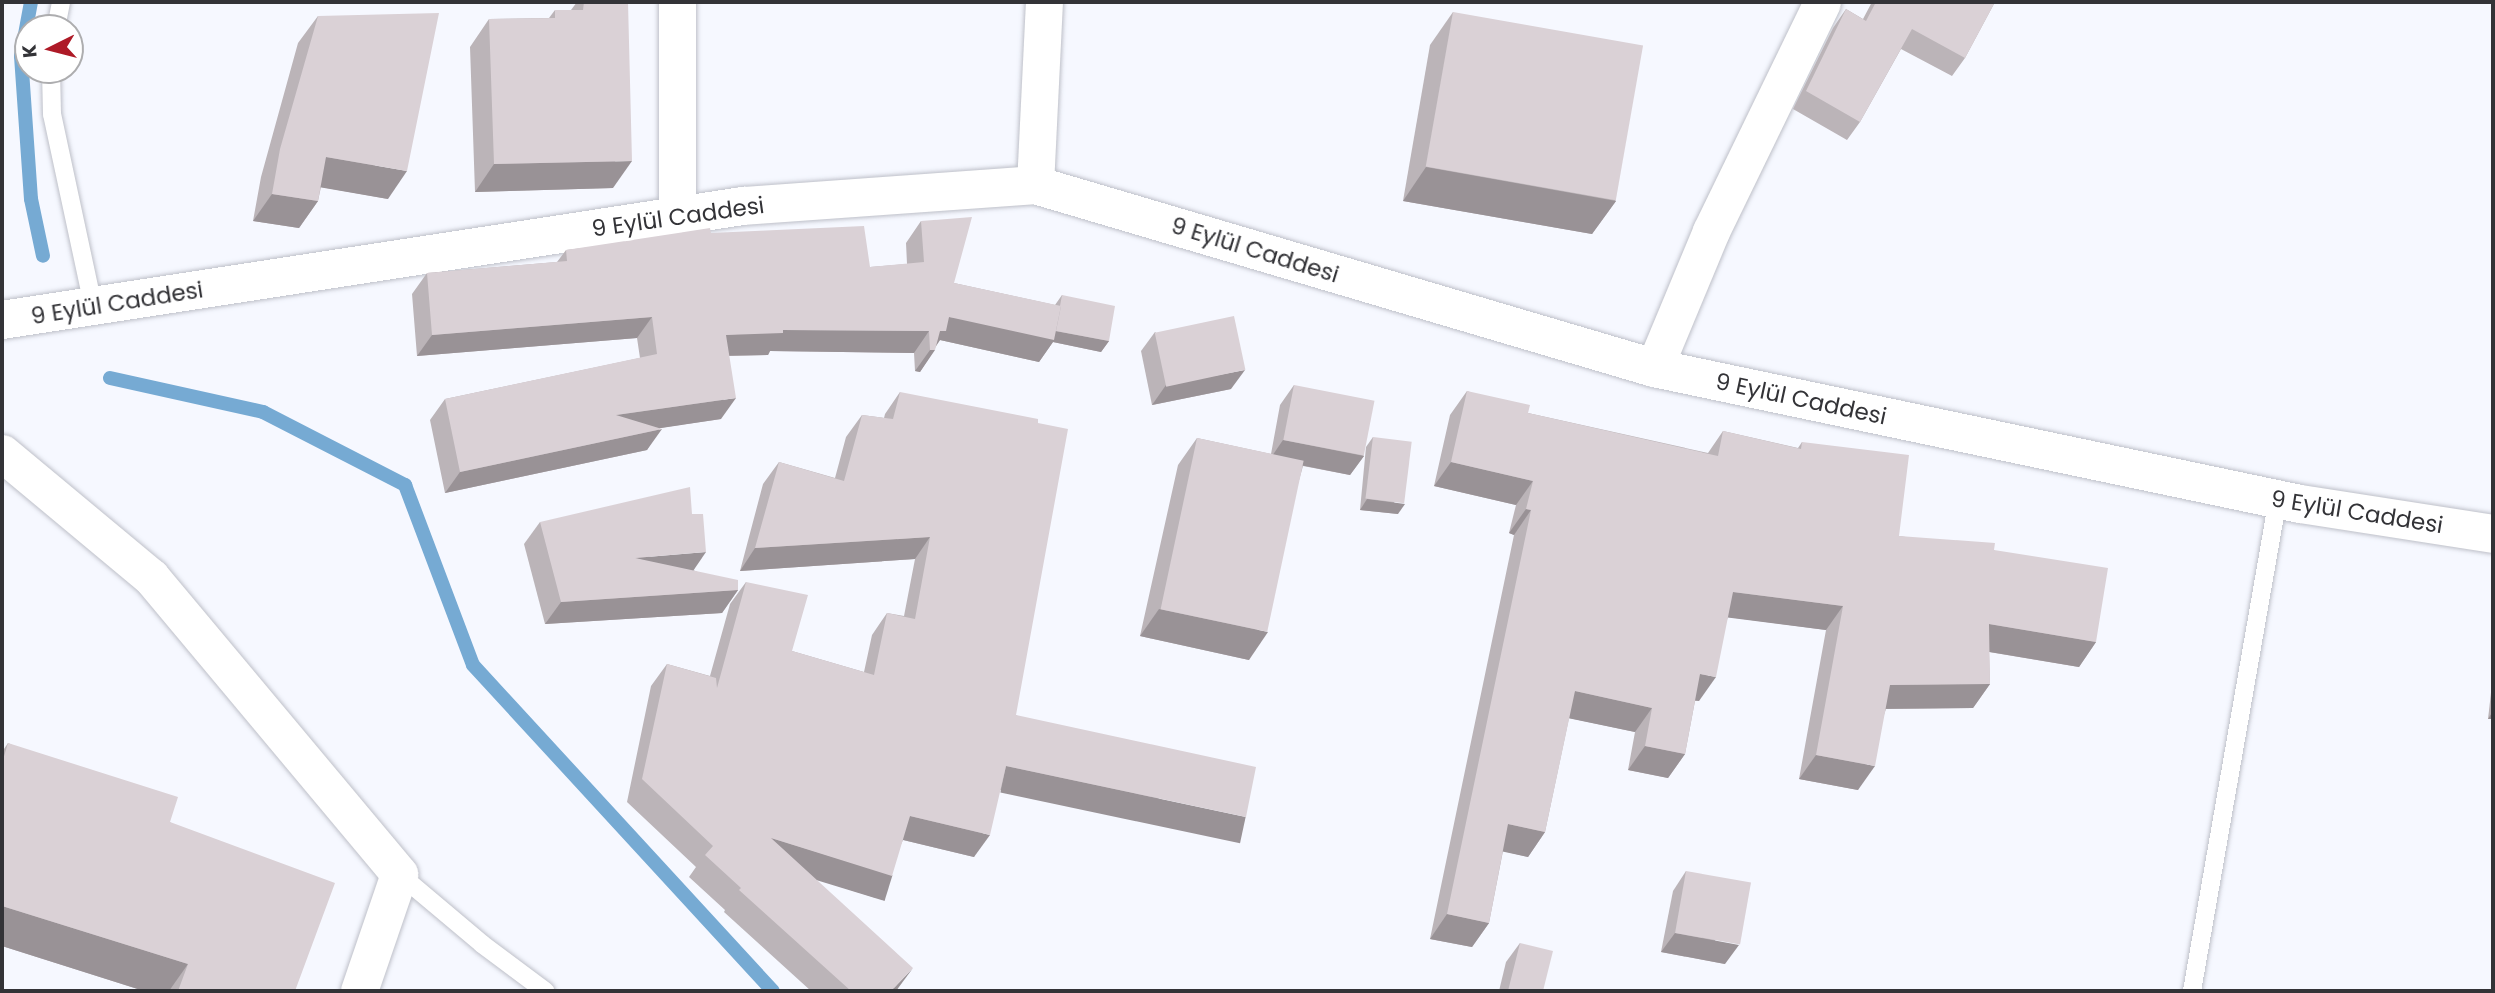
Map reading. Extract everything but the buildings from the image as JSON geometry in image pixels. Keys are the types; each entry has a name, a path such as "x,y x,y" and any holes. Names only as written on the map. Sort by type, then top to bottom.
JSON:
{"main road":[{"name":"9 Eylül Caddesi","path":"2,320 44,316 93,306 743,206 1035,185 1654,368 2278,500 2493,534"}],"street":[{"path":"677,2 677,216"},
{"path":"1035,185 1044,2"},
{"path":"1654,368 1711,231 1822,2"},
{"path":"2,453 150,577 399,874 359,991"}],"lane":[{"path":"51,84 52,114 93,306"},
{"path":"2192,991 2278,500"},
{"path":"399,874 482,944 545,991"}],"waterway":[{"path":"31,2 21,56 31,199 43,256"},
{"path":"110,378 263,412 405,485 473,665 773,991"}]}
